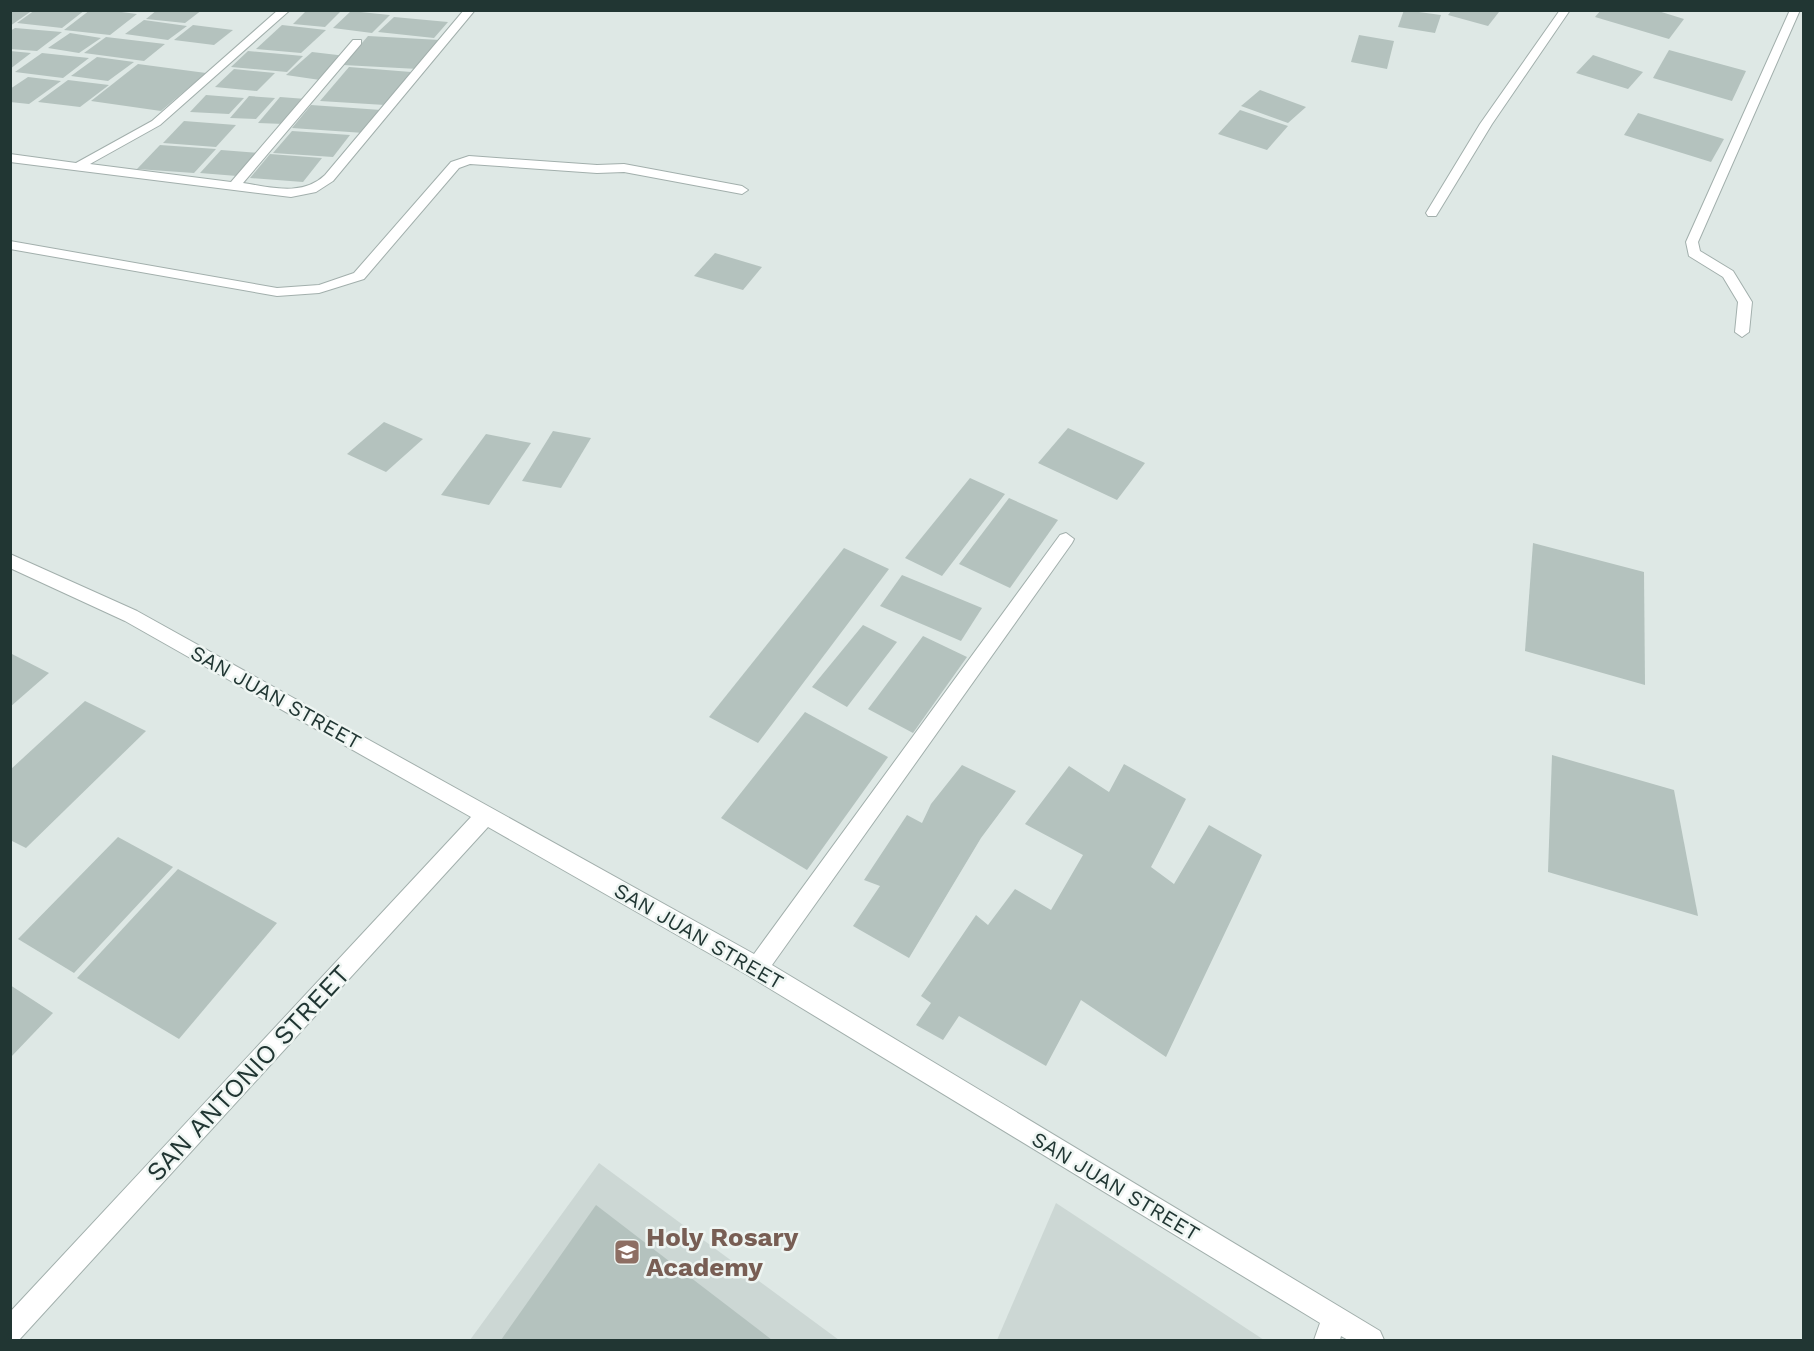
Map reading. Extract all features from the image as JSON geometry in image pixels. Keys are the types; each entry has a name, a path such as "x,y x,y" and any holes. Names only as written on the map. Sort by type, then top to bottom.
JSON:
{"street":[{"path":"77,166 156,123 285,10"},
{"path":"10,158 291,193 311,191 322,185 470,10"},
{"path":"1432,213 1486,124 1565,10"},
{"path":"1742,332 1745,302 1728,274 1694,253 1692,242 1795,10"},
{"path":"235,185 357,42"},
{"path":"10,245 277,292 295,293 340,285 359,276 455,165 469,160 597,169 624,168 742,190"},
{"path":"757,968 1066,539"},
{"name":"SAN JUAN STREET","path":"10,560 130,616 757,968 1331,1329 1371,1341"},
{"name":"SAN ANTONIO STREET","path":"10,1331 486,815"}],"shaded area":[{"name":"Holy Rosary Academy","path":"599,1163 839,1340 470,1340"},
{"path":"1056,1203 1264,1340 997,1340"}],"building":[{"path":"10,10 33,10 10,26"},
{"path":"35,10 85,10 62,28 17,23"},
{"path":"90,10 137,14 110,35 64,30"},
{"path":"157,10 202,10 185,23 146,19"},
{"path":"307,10 342,10 325,27 293,24"},
{"path":"1404,10 1441,15 1435,33 1398,27"},
{"path":"1452,10 1499,12 1488,26 1448,15"},
{"path":"1601,10 1655,10 1684,19 1669,39 1595,17"},
{"path":"351,11 390,15 372,33 333,28"},
{"path":"394,17 448,22 434,38 378,32"},
{"path":"144,20 187,26 168,40 125,34"},
{"path":"193,25 233,30 214,45 174,40"},
{"path":"282,25 326,30 301,53 256,49"},
{"path":"15,28 62,32 37,51 10,49 10,31"},
{"path":"70,33 101,38 79,53 48,48"},
{"path":"1359,35 1394,41 1387,69 1351,62"},
{"path":"368,36 440,40 418,69 343,65"},
{"path":"106,37 165,44 144,61 84,53"},
{"path":"1669,50 1746,71 1732,101 1653,78"},
{"path":"10,51 31,53 10,69"},
{"path":"248,51 303,56 287,72 231,67"},
{"path":"312,52 346,56 320,80 286,75"},
{"path":"42,53 89,58 63,78 15,72"},
{"path":"1593,55 1643,72 1628,89 1576,73"},
{"path":"97,57 134,62 108,81 71,76"},
{"path":"138,64 206,73 161,111 91,101"},
{"path":"349,67 411,72 385,105 320,101"},
{"path":"234,69 275,73 257,91 215,87"},
{"path":"28,77 61,81 29,104 10,102 10,89"},
{"path":"68,80 109,85 80,107 38,102"},
{"path":"1260,90 1306,107 1288,123 1241,106"},
{"path":"206,95 244,98 229,114 190,112"},
{"path":"249,96 275,98 256,119 230,118"},
{"path":"280,97 306,99 284,124 258,123"},
{"path":"311,105 381,110 364,133 292,128"},
{"path":"1240,110 1288,126 1267,150 1218,134"},
{"path":"1638,113 1724,139 1711,162 1624,135"},
{"path":"184,121 236,125 216,147 163,143"},
{"path":"292,131 350,135 333,157 273,153"},
{"path":"160,145 216,149 194,173 137,169"},
{"path":"221,150 258,153 237,176 200,173"},
{"path":"270,154 322,158 303,182 250,178"},
{"path":"715,253 762,267 743,290 694,276"},
{"path":"384,422 423,439 386,472 347,454"},
{"path":"1068,428 1145,463 1117,500 1038,463"},
{"path":"553,431 591,438 561,488 522,481"},
{"path":"486,434 531,443 489,505 441,495"},
{"path":"970,478 1005,494 942,576 905,558"},
{"path":"1009,498 1058,520 1010,588 959,564"},
{"path":"1533,543 1644,572 1645,685 1525,651"},
{"path":"844,548 889,569 758,743 709,717"},
{"path":"902,575 982,608 961,641 880,606"},
{"path":"863,625 897,642 847,707 812,687"},
{"path":"923,636 967,657 913,733 868,709"},
{"path":"10,653 49,673 10,707"},
{"path":"85,701 146,731 26,848 10,840 10,770"},
{"path":"805,712 888,757 807,870 721,818"},
{"path":"1552,755 1674,790 1698,916 1548,872"},
{"path":"1124,764 1186,799 1151,867 1174,884 1209,825 1262,855 1166,1057 1081,1000 1046,1066 959,1016 943,1040 916,1025 931,1003 921,996 976,915 988,925 1015,889 1051,910 1083,855 1025,824 1069,766 1109,792"},
{"path":"962,765 1016,791 981,838 909,958 853,926 880,886 864,880 907,815 922,823 931,804"},
{"path":"118,837 173,867 74,973 18,939"},
{"path":"178,869 277,923 179,1039 77,978"},
{"path":"10,985 53,1013 10,1058"},
{"path":"596,1205 772,1340 501,1340"}],"place":[{"name":"Holy Rosary Academy","path":"627,1252"}]}
